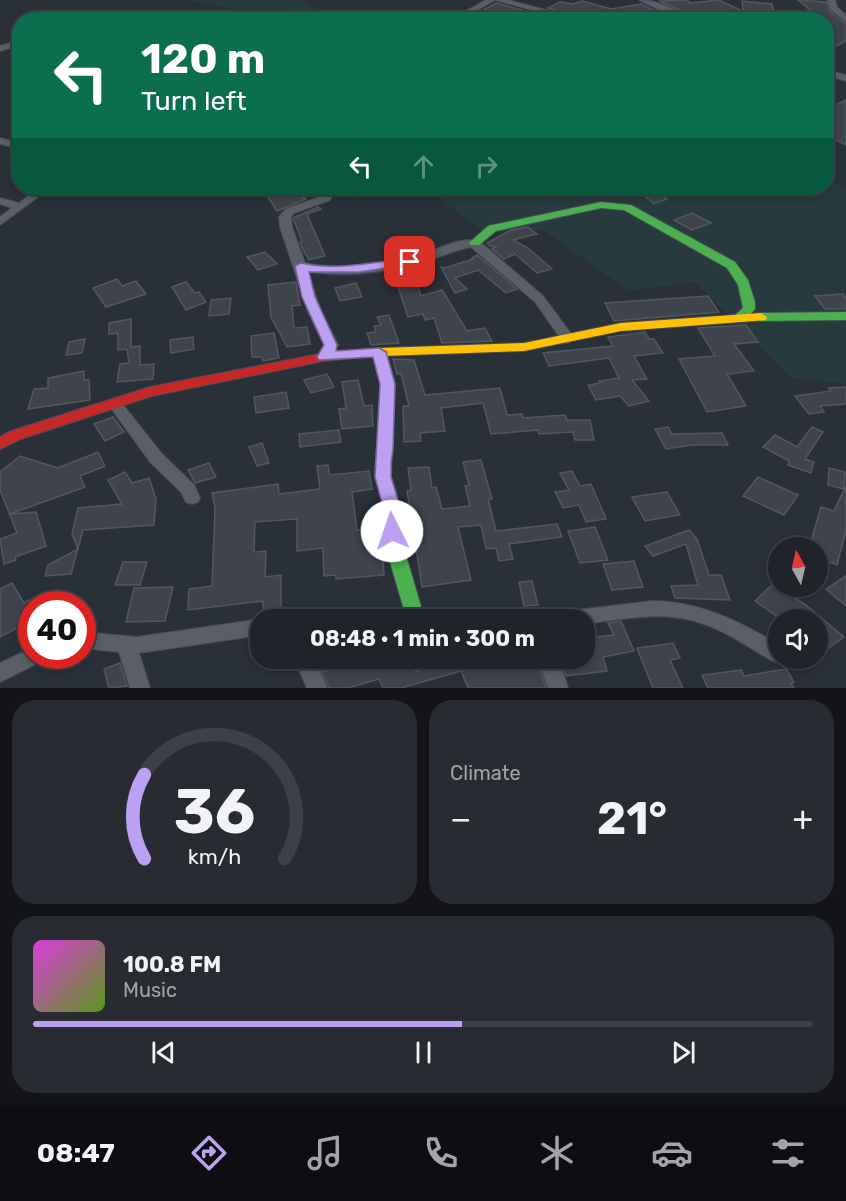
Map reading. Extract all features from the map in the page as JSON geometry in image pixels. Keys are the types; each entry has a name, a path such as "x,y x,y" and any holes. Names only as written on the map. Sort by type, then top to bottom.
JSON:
{"street":[{"path":"468,12 491,0"},
{"path":"499,0 548,12"},
{"path":"643,0 673,12"},
{"path":"831,0 834,8 846,19"},
{"path":"0,222 35,195"},
{"path":"324,357 330,345 309,297 301,266 285,228 285,218 290,212 326,198 328,195"},
{"path":"0,201 19,206"},
{"path":"475,243 492,228 602,205 627,207 705,250 719,254 734,266 743,279 749,300 749,309 738,319"},
{"path":"301,266 330,269 398,264 449,251 468,243 475,243 539,299 568,339"},
{"path":"0,444 16,435 150,392 324,357 379,352 524,346 621,327 657,323 846,316"},
{"path":"379,352 388,384 383,477 393,510 396,552 413,609"},
{"path":"115,404 156,458 188,489 192,498"},
{"path":"595,616 656,609 682,610 717,620 768,648"},
{"path":"96,642 127,646 250,629"},
{"path":"127,646 140,688"},
{"path":"0,673 18,664"},
{"path":"309,669 317,688"},
{"path":"552,669 558,688"}],"green space":[{"path":"185,0 302,0 325,12 245,12"},
{"path":"834,182 846,188 846,384 792,378 695,282 629,291 543,230 484,232 434,195 834,195"}],"building":[{"path":"685,0 691,3 718,0 743,11 742,1 772,4 774,12 681,12 659,1"},
{"path":"798,0 826,2 830,12 812,12"},
{"path":"582,1 611,9 641,4 658,12 561,12 548,8 560,2 573,4"},
{"path":"496,3 529,12 480,12"},
{"path":"834,15 846,23 846,41 834,47"},
{"path":"846,100 846,145 834,139 834,105"},
{"path":"267,195 299,195 306,199 277,211"},
{"path":"643,195 662,195 667,199 654,204"},
{"path":"318,207 321,209 307,214 325,256 309,260 303,250 293,218"},
{"path":"692,213 711,223 692,230 674,220"},
{"path":"528,227 537,234 513,240 528,248 552,269 537,273 515,254 504,259 492,249 496,247 487,243 511,230"},
{"path":"265,252 277,264 258,270 247,257"},
{"path":"477,255 517,289 506,293 478,270 455,278 467,289 455,293 441,267 445,268 473,259"},
{"path":"117,279 122,286 136,281 146,294 106,307 93,288"},
{"path":"416,281 421,296 442,290 467,331 485,328 492,341 442,343 434,318 425,320 423,314 408,317 397,284"},
{"path":"186,282 195,293 199,292 206,302 186,310 172,287"},
{"path":"296,282 300,305 292,306 294,328 307,327 310,344 287,347 271,317 268,285"},
{"path":"356,283 362,297 340,301 335,288"},
{"path":"843,294 846,299 846,309 825,309 815,296"},
{"path":"708,296 719,312 614,321 605,303"},
{"path":"231,298 229,314 209,316 211,300"},
{"path":"389,315 399,343 371,345 367,333 376,332 374,326 381,325 377,317"},
{"path":"131,319 131,347 140,346 140,365 154,364 153,379 117,382 120,364 129,363 127,349 118,350 118,333 109,334 109,323"},
{"path":"746,325 758,342 734,344 754,371 727,374 746,406 707,412 679,359 715,356 698,328"},
{"path":"645,332 649,339 654,339 663,353 634,356 647,379 632,380 649,401 629,406 620,396 596,400 588,385 619,378 609,358 549,366 543,353 613,346 608,337"},
{"path":"274,333 279,358 263,361 262,357 252,357 251,336"},
{"path":"193,337 194,349 171,353 170,340"},
{"path":"85,339 82,353 66,355 69,342"},
{"path":"393,359 414,360 425,395 500,388 507,415 522,414 523,418 565,415 567,420 590,420 594,440 575,440 573,432 539,434 538,430 491,434 483,403 441,408 445,431 420,433 421,441 404,442 403,406 409,406 401,373 397,374"},
{"path":"84,371 84,380 89,380 90,400 28,409 34,389 48,388 48,378"},
{"path":"327,374 334,387 311,393 304,380"},
{"path":"358,380 364,406 372,405 373,426 342,429 339,409 346,408 342,382"},
{"path":"846,387 846,404 820,406 824,412 809,414 795,396 831,391 829,388"},
{"path":"286,392 289,408 256,413 254,397"},
{"path":"113,417 124,432 105,441 94,424"},
{"path":"668,427 672,434 722,433 728,445 691,445 666,449 655,429"},
{"path":"812,427 823,432 805,459 814,462 811,473 788,465 789,461 763,447 775,435 797,447"},
{"path":"339,430 341,442 300,447 299,434"},
{"path":"262,443 269,463 257,466 249,447"},
{"path":"98,452 105,466 80,476 85,487 10,514 36,512 46,546 15,557 16,560 4,564 0,539 17,533 0,490 0,472 20,456 58,468"},
{"path":"481,460 492,499 488,499 496,531 557,524 562,537 509,544 513,559 499,561 496,548 486,549 481,525 458,527 471,580 422,587 407,491 411,490 408,468 429,467 432,488 436,487 442,509 470,506 465,486 469,485 463,462"},
{"path":"209,463 216,477 195,483 188,470"},
{"path":"328,465 330,475 369,471 372,489 352,492 357,530 381,528 384,575 336,579 336,575 324,576 323,548 297,551 297,519 255,522 254,552 266,551 265,577 281,575 281,609 263,609 263,601 188,610 189,589 212,586 215,508 212,493 278,484 279,494 320,489 317,466"},
{"path":"829,468 845,472 844,489 828,485"},
{"path":"572,471 580,486 591,484 606,519 586,522 579,505 563,508 555,492 569,490 560,473"},
{"path":"125,472 132,483 149,478 156,499 154,525 83,530 78,549 72,534 78,508 122,504 108,480"},
{"path":"758,477 798,495 784,515 743,496"},
{"path":"846,486 846,530 837,565 828,561 828,537 812,537 821,507 834,511"},
{"path":"667,492 680,515 645,521 632,497"},
{"path":"595,527 608,560 580,563 568,531"},
{"path":"689,530 697,539 709,575 721,575 730,600 675,598 671,586 698,585 686,544 653,556 645,546"},
{"path":"78,549 71,574 45,576 48,565"},
{"path":"634,561 643,587 612,590 603,564"},
{"path":"123,562 147,562 140,585 115,585"},
{"path":"846,576 846,606 828,591 828,588"},
{"path":"532,581 538,605 524,606 519,582"},
{"path":"12,583 18,593 18,627 0,637 0,589"},
{"path":"173,587 165,621 126,622 134,588"},
{"path":"768,589 768,597 793,597 811,609 768,610 755,601"},
{"path":"621,621 634,651 603,657 607,671 566,676 564,669 595,669 595,637 614,635 608,623"},
{"path":"828,624 844,637 828,649"},
{"path":"673,643 680,658 670,660 683,688 653,688 637,648"},
{"path":"120,663 127,686 109,688 104,669"},
{"path":"335,669 414,669 415,672 425,669 540,669 546,688 468,688 461,671 401,688 383,688 379,679 348,688 329,688 322,672"},
{"path":"786,669 794,682 791,683 794,688 708,688 702,675 741,670 744,676"}],"traffic: fast":[{"path":"475,243 492,228 601,205 627,207 731,265 742,280 749,309 738,319"},
{"path":"761,317 846,316"},
{"path":"379,352 388,384 383,476 393,510 396,552 413,609"}],"traffic: slow":[{"path":"381,352 524,347 621,327 761,317"}],"traffic: jam":[{"path":"0,444 16,435 150,392 324,357 381,352"}],"route":[{"path":"392,531 393,510 383,477 388,384 379,352 324,357 330,345 309,297 301,266 312,269 359,268 410,262"}]}
